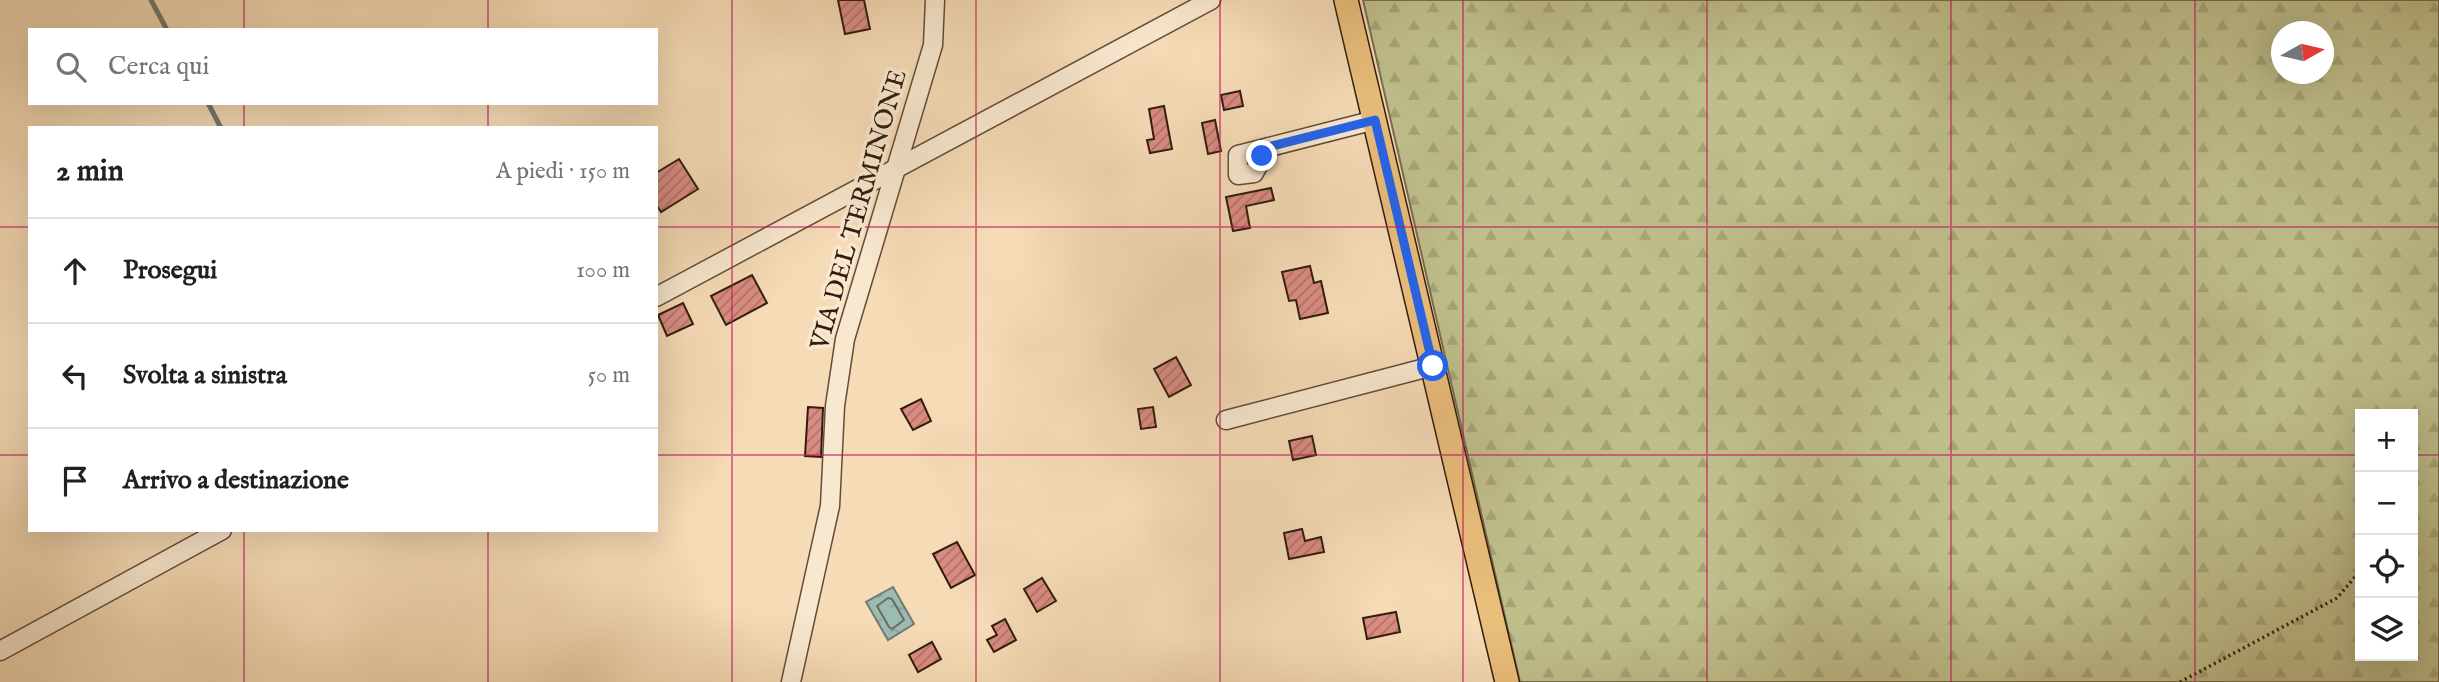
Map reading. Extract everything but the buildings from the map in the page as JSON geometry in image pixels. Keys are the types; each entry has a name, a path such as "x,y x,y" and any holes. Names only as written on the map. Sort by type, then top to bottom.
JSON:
{"main road":[{"path":"1346,0 1507,682"}],"street":[{"name":"VIA DEL TERMINONE","path":"791,682 830,506 835,406 845,339 933,45 935,0"},
{"path":"658,296 1211,0"},
{"path":"1268,147 1375,120"},
{"path":"1226,420 1433,366"},
{"path":"0,651 218,532"}],"path":[{"path":"2179,682 2337,598 2355,577"}],"green space":[{"path":"1363,0 2439,0 2439,682 1520,682"}],"water":[{"path":"893,587 914,624 888,640 866,602"}],"waterway":[{"path":"151,0 166,28"},
{"path":"209,105 220,126"}],"route":[{"path":"1262,156 1268,147 1375,120 1433,366"}]}
